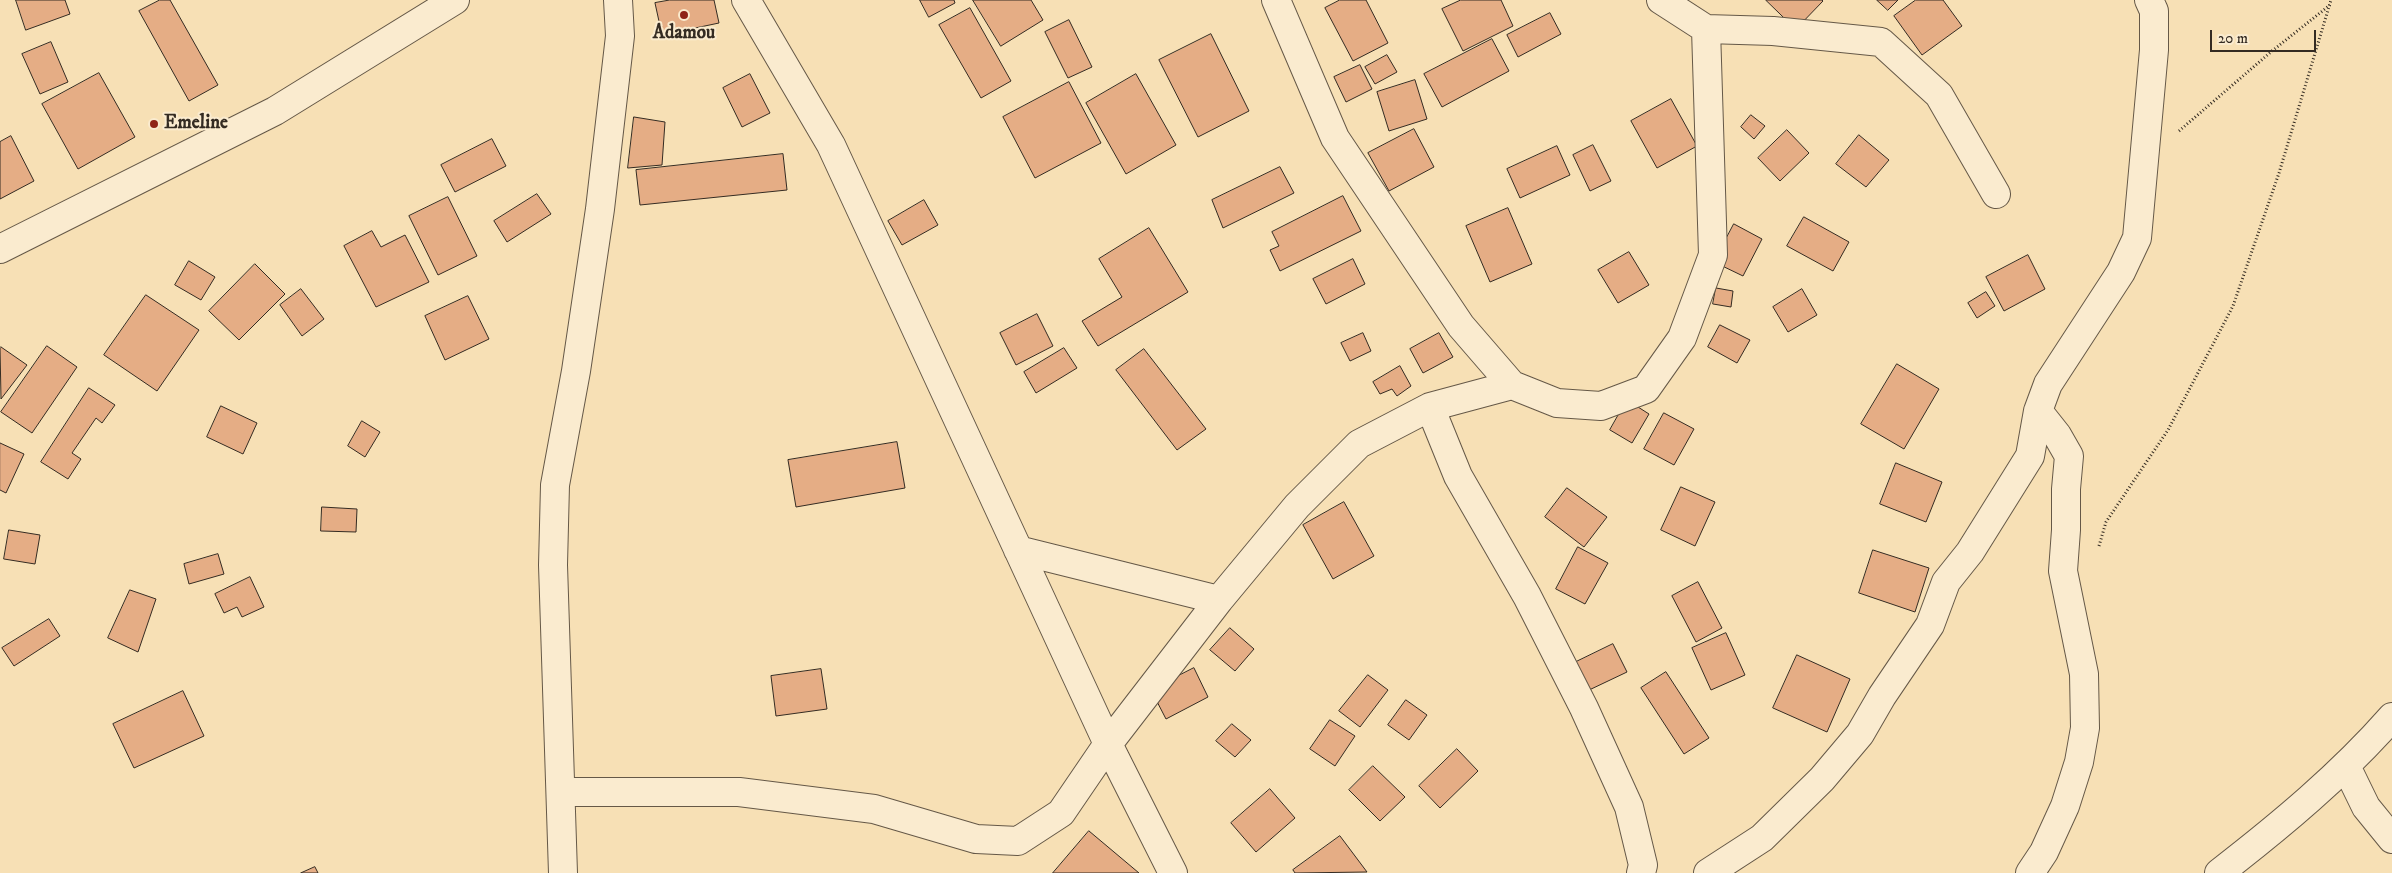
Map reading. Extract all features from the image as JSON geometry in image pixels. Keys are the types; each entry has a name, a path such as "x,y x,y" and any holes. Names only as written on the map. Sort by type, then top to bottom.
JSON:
{"street":[{"path":"0,249 274,111 455,0"},
{"path":"564,873 553,565 555,485 576,371 600,209 620,36 618,0"},
{"path":"746,0 831,145 1108,744 1173,873"},
{"path":"1276,0 1335,138 1461,326 1512,385 1557,403 1601,406 1646,389 1682,338 1714,255 1706,29"},
{"path":"1661,0 1706,29 1773,31 1881,42 1939,95 1996,194"},
{"path":"1708,873 1762,838 1822,779 1860,734 1882,696 1930,625 1946,582 1970,552 2030,456 2038,411 2048,384 2121,272 2137,238 2154,50 2154,11 2148,0"},
{"path":"561,792 738,792 874,809 976,839 1018,841 1061,813 1108,744 1219,600 1297,506 1359,444 1430,407 1512,385"},
{"path":"1430,407 1458,476 1527,596 1584,708 1629,807 1643,865 1641,873"},
{"path":"2030,873 2044,852 2065,806 2079,762 2085,728 2084,674 2064,571 2066,489 2069,456 2057,435 2038,411"},
{"path":"1018,550 1219,600"},
{"path":"2219,873 2270,834 2346,766 2392,716"},
{"path":"2346,766 2366,808 2392,839"}],"path":[{"path":"2098,547 2106,522 2168,430 2233,306 2279,173 2331,0"},
{"path":"2145,161 2272,51 2330,5"}],"building":[{"path":"16,0 65,0 70,14 26,30"},
{"path":"160,0 170,0 218,85 189,101 139,11"},
{"path":"670,0 714,0 719,23 662,35 655,3"},
{"path":"920,0 954,0 955,3 929,17"},
{"path":"973,0 1031,0 1043,20 1001,46"},
{"path":"1340,0 1366,0 1388,43 1353,61 1325,8"},
{"path":"1461,0 1501,0 1513,26 1463,51 1442,9"},
{"path":"1766,0 1822,0 1823,1 1796,29"},
{"path":"1877,0 1898,0 1888,10"},
{"path":"1916,0 1943,0 1962,26 1922,55 1894,16"},
{"path":"970,8 1011,81 981,98 939,25"},
{"path":"1550,13 1561,34 1518,57 1507,35"},
{"path":"1069,20 1092,67 1068,78 1045,32"},
{"path":"1211,34 1249,111 1198,137 1159,60"},
{"path":"1492,39 1509,71 1442,107 1424,74"},
{"path":"51,42 68,82 40,94 22,54"},
{"path":"1387,55 1397,72 1375,84 1365,67"},
{"path":"1360,65 1372,89 1346,102 1334,77"},
{"path":"99,73 135,137 78,169 42,104"},
{"path":"750,74 770,113 742,127 723,88"},
{"path":"1136,74 1176,145 1126,174 1086,103"},
{"path":"1415,80 1427,119 1389,131 1377,92"},
{"path":"1069,82 1101,143 1035,178 1003,117"},
{"path":"1671,99 1697,146 1657,168 1631,121"},
{"path":"1751,115 1765,126 1754,139 1741,127"},
{"path":"634,117 665,122 662,165 628,168"},
{"path":"1414,129 1434,167 1389,191 1368,153"},
{"path":"1787,130 1809,153 1780,181 1758,158"},
{"path":"1859,135 1889,160 1866,187 1836,164"},
{"path":"11,136 34,181 0,199 0,142"},
{"path":"492,139 506,166 455,192 441,165"},
{"path":"1593,145 1611,181 1590,191 1573,155"},
{"path":"1557,146 1570,175 1520,198 1507,169"},
{"path":"783,154 787,190 640,205 636,170"},
{"path":"1280,167 1294,193 1223,228 1212,200"},
{"path":"537,194 551,214 507,242 494,221"},
{"path":"1343,196 1361,231 1280,271 1270,250 1279,246 1272,232"},
{"path":"448,197 477,256 438,275 409,216"},
{"path":"924,200 938,225 902,245 888,221"},
{"path":"1508,208 1532,264 1490,282 1466,226"},
{"path":"1804,217 1849,242 1833,271 1787,246"},
{"path":"1734,224 1762,239 1743,276 1714,262"},
{"path":"1149,228 1188,292 1098,346 1082,321 1122,297 1099,259"},
{"path":"372,231 381,247 405,235 429,282 376,307 344,246"},
{"path":"1629,252 1649,285 1618,303 1598,270"},
{"path":"2028,255 2045,289 2004,311 1986,277"},
{"path":"1353,259 1365,284 1326,304 1313,279"},
{"path":"189,261 215,277 201,300 175,285"},
{"path":"255,264 285,294 239,340 209,311"},
{"path":"1716,288 1733,291 1731,307 1713,304"},
{"path":"301,289 324,319 302,336 280,305"},
{"path":"1802,289 1817,315 1788,332 1773,307"},
{"path":"1986,292 1995,306 1977,318 1968,303"},
{"path":"146,295 199,330 157,391 104,355"},
{"path":"468,296 489,339 445,360 425,316"},
{"path":"1037,314 1053,346 1016,365 1000,333"},
{"path":"1720,325 1750,340 1737,363 1708,347"},
{"path":"1363,333 1371,351 1350,361 1341,343"},
{"path":"1439,333 1453,357 1423,373 1410,349"},
{"path":"47,346 77,367 32,433 1,412"},
{"path":"0,348 27,365 1,399"},
{"path":"1064,348 1077,368 1036,393 1024,372"},
{"path":"1144,349 1206,429 1177,450 1116,370"},
{"path":"1897,364 1939,389 1904,449 1861,424"},
{"path":"1400,366 1411,386 1397,396 1392,389 1380,394 1373,382"},
{"path":"89,388 115,405 102,423 96,418 72,453 81,459 68,479 41,462"},
{"path":"1627,400 1649,414 1632,443 1610,430"},
{"path":"221,406 257,423 243,454 207,437"},
{"path":"1664,413 1694,429 1674,465 1644,449"},
{"path":"362,421 380,432 365,457 348,446"},
{"path":"897,442 905,488 796,507 788,460"},
{"path":"0,443 24,454 6,493 0,490"},
{"path":"1896,463 1942,482 1926,522 1880,504"},
{"path":"1681,487 1715,502 1695,546 1661,530"},
{"path":"1567,488 1607,517 1584,547 1545,517"},
{"path":"1344,502 1374,556 1333,579 1303,525"},
{"path":"322,507 357,509 356,532 321,531"},
{"path":"9,530 40,535 35,564 4,559"},
{"path":"1578,547 1608,563 1585,604 1556,589"},
{"path":"1873,550 1929,568 1915,612 1859,593"},
{"path":"218,554 224,574 189,584 184,564"},
{"path":"250,577 264,607 242,617 237,607 224,613 215,594"},
{"path":"1698,582 1722,628 1696,642 1672,596"},
{"path":"130,590 156,599 138,652 108,638"},
{"path":"49,619 60,636 14,666 2,648"},
{"path":"1230,628 1254,649 1235,671 1210,650"},
{"path":"1726,633 1745,675 1711,690 1692,648"},
{"path":"1613,644 1627,672 1587,691 1574,663"},
{"path":"1797,655 1850,679 1827,732 1773,708"},
{"path":"1194,668 1208,697 1166,719 1151,690"},
{"path":"821,669 827,709 776,716 771,676"},
{"path":"1666,672 1709,738 1684,754 1641,688"},
{"path":"1368,675 1388,690 1360,727 1339,711"},
{"path":"183,691 204,736 134,768 113,724"},
{"path":"1406,700 1427,715 1409,740 1388,725"},
{"path":"1330,720 1355,736 1335,766 1310,749"},
{"path":"1232,724 1251,740 1235,757 1216,741"},
{"path":"1457,749 1478,771 1440,808 1419,786"},
{"path":"1373,766 1405,797 1380,821 1349,790"},
{"path":"1270,789 1295,818 1256,852 1231,823"},
{"path":"1089,831 1139,873 1053,873"},
{"path":"1340,836 1367,872 1295,873 1293,870"},
{"path":"315,867 318,873 301,873"}],"place":[{"name":"Adamou","path":"684,15"},
{"name":"Emeline","path":"154,124"}]}
